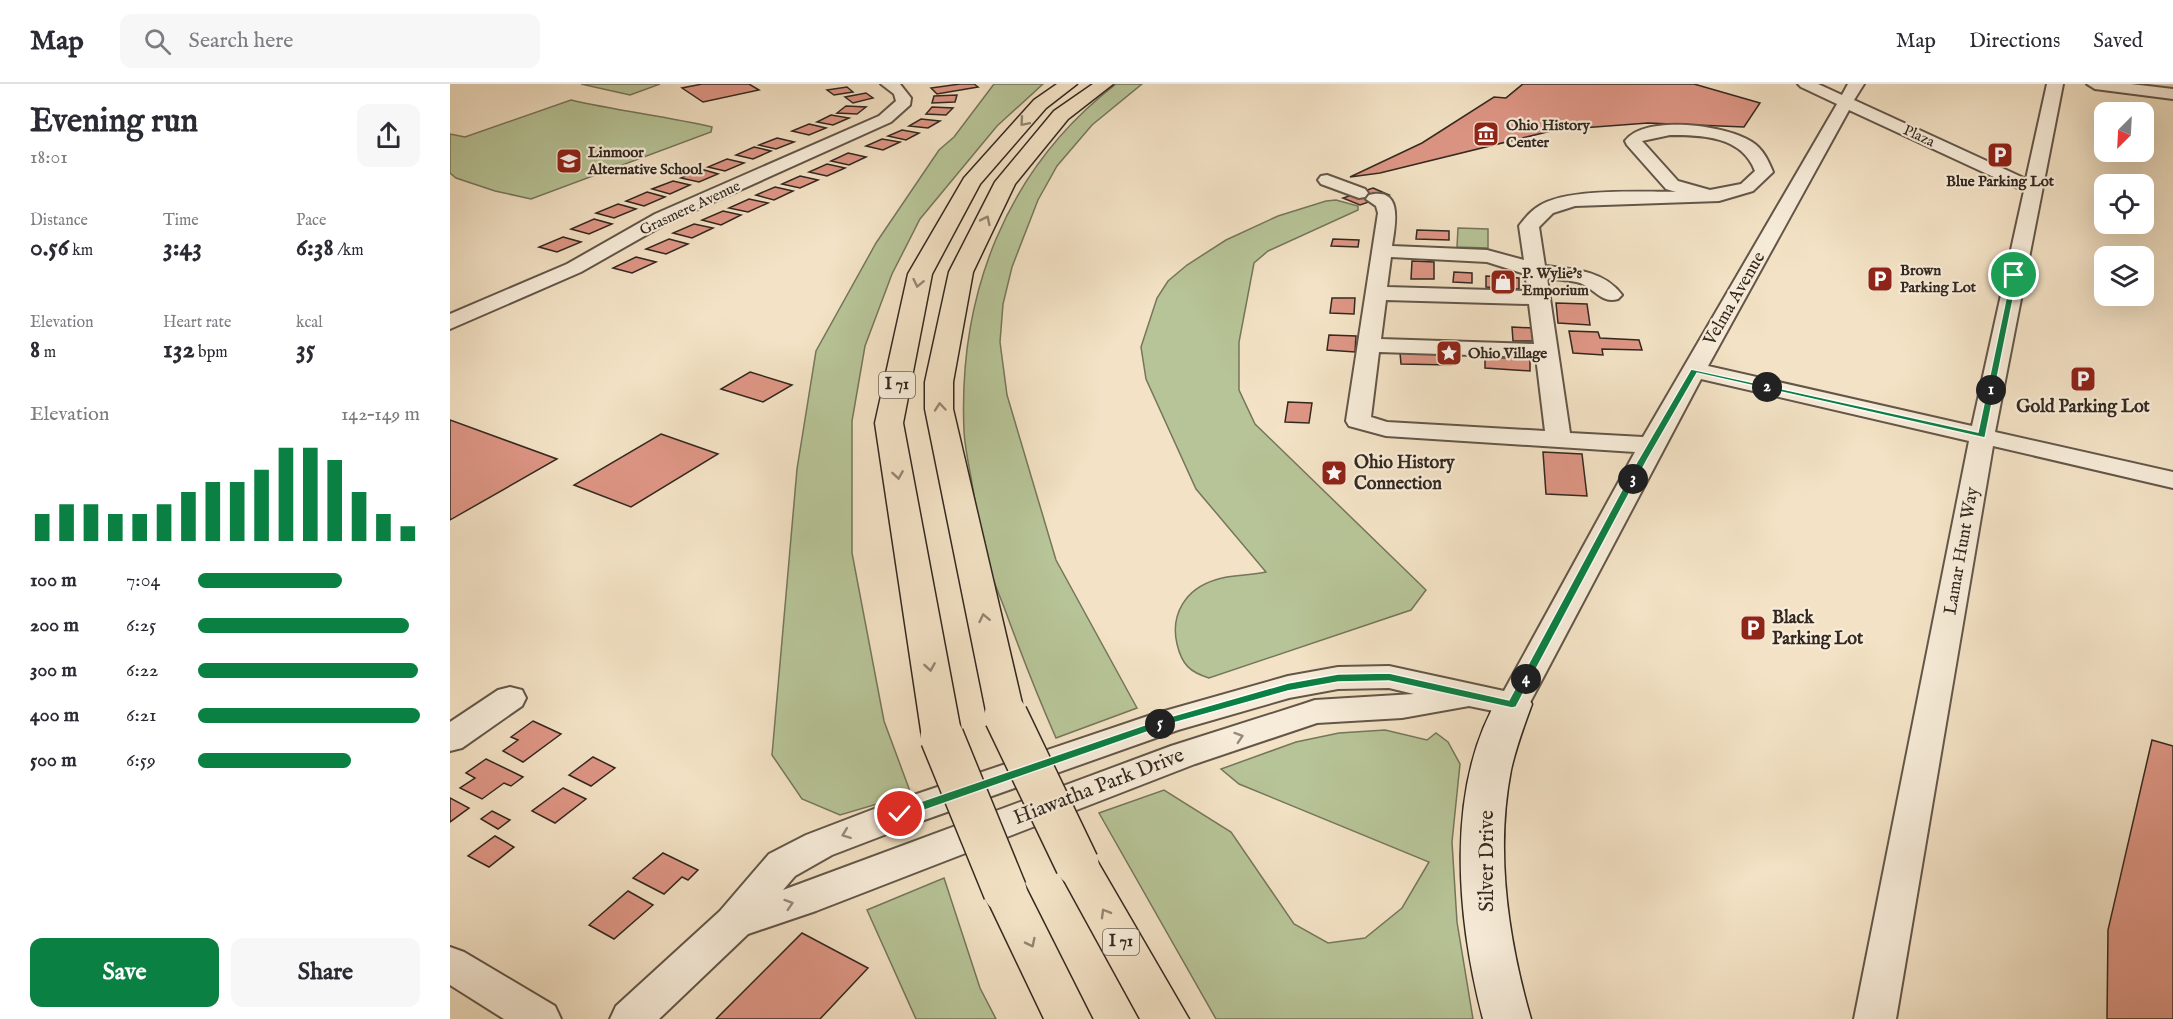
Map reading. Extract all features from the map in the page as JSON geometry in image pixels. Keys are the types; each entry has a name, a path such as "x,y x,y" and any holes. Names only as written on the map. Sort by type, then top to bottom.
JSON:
{"highway":[{"name":"I 71","path":"1068,84 1040,104 971,182 920,274 889,423 942,737 1005,891 1068,1019"},
{"name":"I 71","path":"1104,84 1061,115 1005,182 961,272 939,382 939,409 1006,716 1077,864 1165,1019"}],"street":[{"name":"Grasmere Avenue","path":"450,322 574,268 662,218 885,119 904,102 903,94 889,84"},
{"name":"Plaza","path":"1806,84 1852,93 2032,188"},
{"name":"Lamar Hunt Way","path":"1875,1019 1957,585 1982,436 2055,84"},
{"path":"2095,84 2173,94"},
{"name":"Velma Avenue","path":"1493,700 1651,445 1852,93"},
{"path":"1559,440 1529,226 1542,210 1573,201 1666,191 1706,195 1743,189 1761,179 1764,172 1758,154 1737,140 1713,133 1664,130 1637,136 1634,141 1666,191"},
{"path":"1327,180 1384,203 1387,213 1358,421 1386,429 1651,445"},
{"path":"1382,251 1486,256 1504,259 1535,270 1596,282 1604,285 1611,295"},
{"path":"1376,293 1539,298"},
{"path":"450,297 483,308"},
{"path":"1368,345 1546,351"},
{"path":"1694,370 2173,480"},
{"name":"Hiawatha Park Drive","path":"631,1019 734,922 782,865 819,845 900,814 1166,722 1288,687 1338,678 1389,677 1493,700"},
{"path":"450,739 510,698"},
{"name":"Hiawatha Park Drive","path":"734,922 802,900 1183,754 1315,712 1493,700"},
{"name":"Silver Drive","path":"1493,700 1491,770 1483,854 1491,956 1507,1019"},
{"path":"450,964 540,1019"}],"green space":[{"path":"581,84 660,84 630,95"},
{"path":"994,84 1043,84 997,126 920,219 892,274 865,346 852,421 852,553 884,721 911,794 840,815 802,799 772,755 797,469 816,351 876,243 939,150 954,137"},
{"path":"1116,84 1142,84 1092,125 1057,166 1038,200 1012,267 1003,304 1000,342 1007,395 1056,560 1137,708 1056,738 1022,656 982,544 966,453 964,380 970,331 980,283 996,238 1018,195 1045,155 1078,118"},
{"path":"571,100 712,127 711,132 531,199 495,191 456,178 450,173 450,134 465,137"},
{"path":"1336,200 1358,206 1358,210 1268,251 1254,263 1239,342 1239,390 1255,424 1426,590 1411,610 1209,678 1188,667 1179,651 1175,633 1182,604 1196,590 1215,580 1266,572 1196,489 1146,379 1141,347 1157,298 1168,281 1187,265 1226,240 1278,216"},
{"path":"1458,228 1488,229 1488,248 1457,247"},
{"path":"1385,730 1427,740 1436,733 1448,742 1460,764 1452,842 1457,922 1473,1019 1216,1019 1099,813 1164,790 1231,832 1294,924 1328,943 1365,938 1402,908 1429,862 1239,784 1221,769 1296,742 1339,733"},
{"path":"944,878 980,988 996,1019 916,1019 867,910"}],"building":[{"path":"702,84 749,84 759,90 703,102 682,88"},
{"path":"974,84 978,87 937,94 931,88"},
{"path":"1523,84 1654,84 1623,116 1506,98"},
{"name":"Ohio History Center","path":"1523,84 1694,84 1760,103 1744,127 1648,123 1555,130 1380,173 1350,177 1422,143 1494,97 1506,98"},
{"path":"847,87 853,92 834,95 827,90"},
{"path":"866,93 873,98 853,103 845,97"},
{"path":"957,95 955,102 932,103 934,96"},
{"path":"846,106 866,107 857,114 837,113"},
{"path":"932,107 953,108 946,115 926,114"},
{"path":"831,115 849,118 833,125 817,122"},
{"path":"921,119 940,121 928,128 909,126"},
{"path":"809,124 826,128 809,135 792,131"},
{"path":"902,130 919,133 906,140 888,136"},
{"path":"777,138 794,142 776,149 759,145"},
{"path":"882,139 900,142 883,150 866,146"},
{"path":"754,147 771,151 753,159 736,155"},
{"path":"848,153 866,157 849,165 831,161"},
{"path":"727,159 744,163 725,171 708,167"},
{"path":"827,164 845,168 827,176 809,172"},
{"path":"701,169 718,174 699,182 681,178"},
{"path":"800,176 818,180 800,188 782,184"},
{"path":"673,181 690,185 670,194 652,189"},
{"path":"775,187 793,191 774,200 756,195"},
{"path":"1373,188 1389,195 1360,205 1343,198"},
{"path":"647,192 665,197 644,206 626,201"},
{"path":"749,199 768,203 748,212 729,208"},
{"path":"618,204 636,209 614,218 596,213"},
{"path":"723,211 741,215 721,225 702,220"},
{"path":"594,219 612,224 589,234 571,229"},
{"path":"694,224 713,228 692,238 673,233"},
{"path":"1417,230 1449,231 1449,240 1416,239"},
{"path":"563,237 581,242 557,252 539,247"},
{"path":"669,239 688,244 666,254 646,249"},
{"path":"1333,239 1359,240 1358,247 1331,246"},
{"path":"636,257 656,262 632,273 613,268"},
{"path":"1412,261 1434,262 1434,279 1411,279"},
{"path":"1454,272 1472,273 1472,283 1453,282"},
{"name":"P. Wylie's Emporium","path":"1486,276 1519,278 1519,289 1486,287"},
{"path":"1332,298 1355,298 1354,314 1330,313"},
{"path":"1556,303 1587,304 1590,325 1558,323"},
{"path":"1512,327 1532,328 1534,341 1513,341"},
{"path":"1569,331 1598,332 1600,338 1639,340 1642,350 1602,349 1603,355 1573,353"},
{"path":"1329,335 1356,336 1355,352 1327,350"},
{"path":"1400,353 1450,355 1451,365 1401,364"},
{"path":"1485,357 1530,359 1530,371 1485,368"},
{"path":"750,372 792,385 763,402 721,389"},
{"path":"1288,402 1312,403 1309,423 1285,422"},
{"path":"450,420 557,459 450,520"},
{"path":"661,434 718,454 631,507 574,485"},
{"path":"1543,452 1582,454 1587,496 1546,494"},
{"path":"533,721 561,734 523,762 503,751 518,740 511,737"},
{"path":"2152,740 2173,746 2173,1019 2107,1019 2108,930"},
{"path":"593,757 615,768 591,786 569,775"},
{"path":"486,759 523,777 511,786 504,783 482,799 460,788 475,778 466,773"},
{"path":"563,788 586,799 555,823 532,811"},
{"path":"450,798 469,808 450,822"},
{"path":"492,811 510,820 498,829 481,819"},
{"path":"495,836 514,847 489,867 468,856"},
{"path":"663,853 698,870 688,880 682,877 664,894 633,878"},
{"path":"628,891 653,905 614,939 589,925"},
{"path":"802,933 868,968 820,1019 716,1019"}],"place":[{"name":"Ohio History Center","path":"1486,134"},
{"name":"Blue Parking Lot","path":"2000,155"},
{"name":"Linmoor Alternative School","path":"569,161"},
{"name":"Brown Parking Lot","path":"1880,279"},
{"name":"P. Wylie's Emporium","path":"1503,282"},
{"name":"Ohio Village","path":"1449,353"},
{"name":"Gold Parking Lot","path":"2083,379"},
{"name":"Ohio History Connection","path":"1334,473"},
{"name":"Black Parking Lot","path":"1753,628"}],"route":[{"path":"900,814 1166,722 1288,687 1338,678 1389,677 1512,704 1694,370 1982,436 2014,275"}]}
